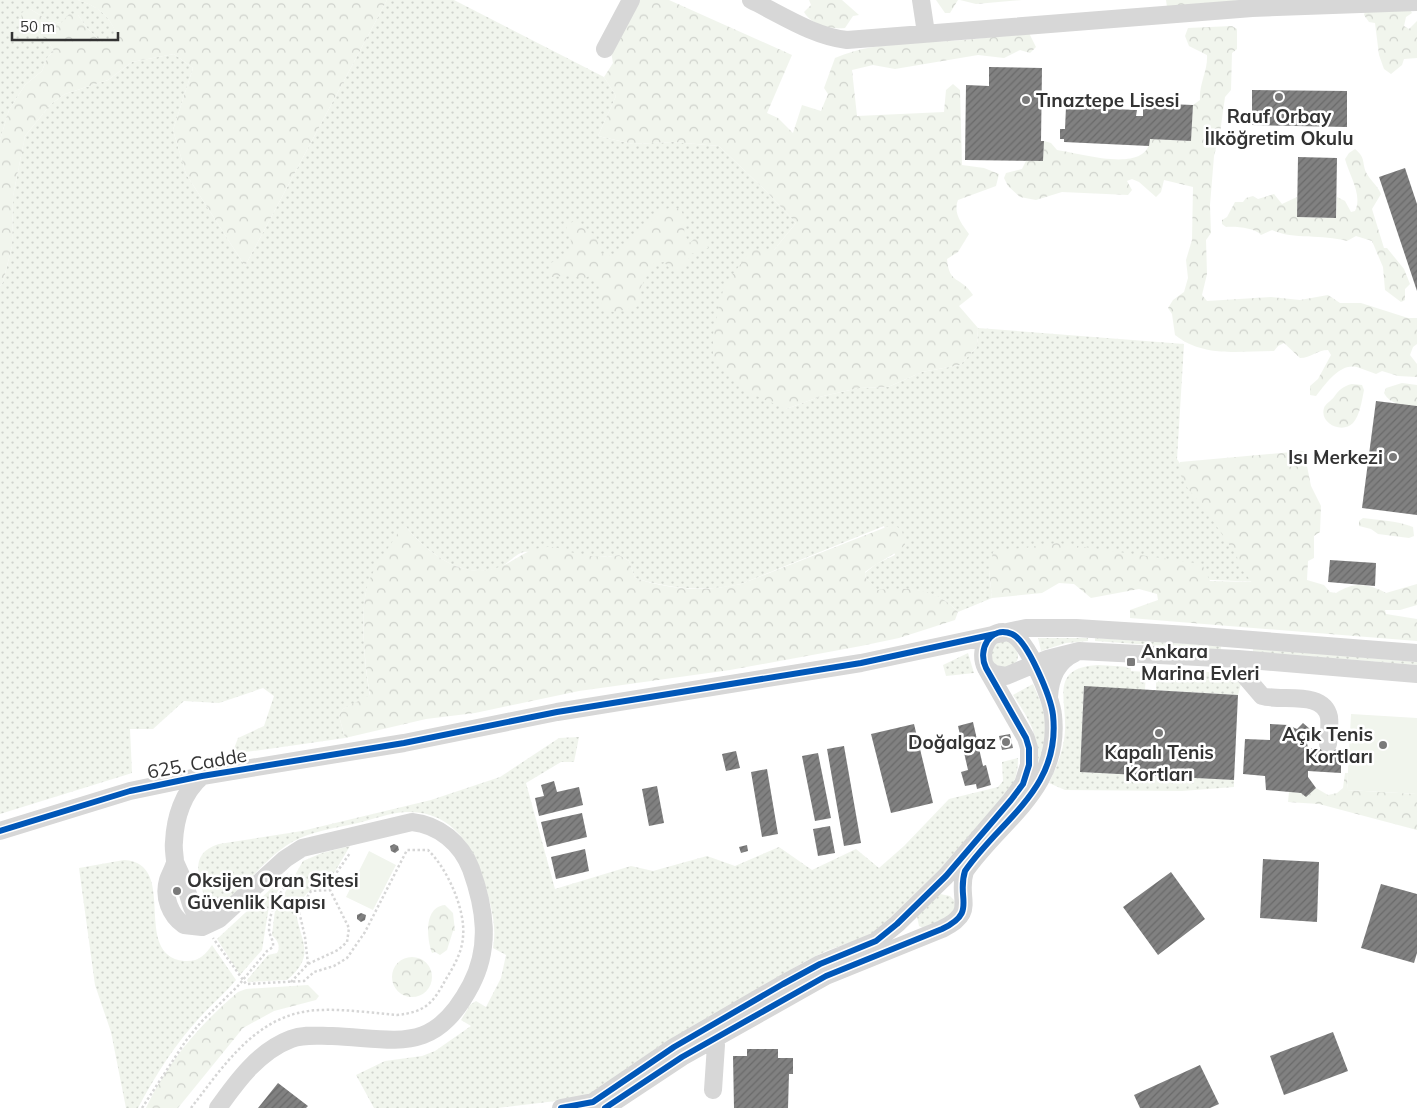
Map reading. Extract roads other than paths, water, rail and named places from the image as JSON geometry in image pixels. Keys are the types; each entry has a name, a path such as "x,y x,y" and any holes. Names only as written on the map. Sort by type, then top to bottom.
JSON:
{"street":[{"path":"605,48 631,0"},
{"path":"751,0 831,38 847,40 1253,4 1417,2"},
{"path":"921,0 926,33"},
{"name":"625. Cadde","path":"0,831 130,791 202,776 404,743 557,712 894,657 957,642 1036,627 1076,628 1417,653"},
{"path":"561,1108 587,1104 605,1105 674,1047 711,1033 826,976 928,935 959,920 962,914 966,871 1032,795 1047,769 1053,736 1049,697 1033,664 1016,636 1006,633 997,634 984,645 982,652 985,665 1028,743 1028,770 1023,784 1011,800 911,911 876,941 820,964 783,984 711,1033"},
{"path":"957,642 970,646 994,674 1006,676 1033,664 1079,651 1238,658 1417,674"},
{"path":"1049,697 1051,682 1056,670 1067,658 1079,651"},
{"path":"1238,658 1244,675 1262,696 1314,700 1324,707 1329,718 1328,744"},
{"path":"202,776 190,789 178,814 174,843 174,862 166,894 171,910 184,925 208,933 220,919 292,854 311,844 402,823 422,823 442,832 464,854 474,878 484,916 483,958 478,972 456,1011 434,1031 408,1039 310,1035 291,1039 260,1058 218,1108"},
{"path":"174,862 187,890 191,906 198,916 205,920 220,919"},
{"path":"933,888 941,886 954,889 964,899"},
{"path":"911,911 913,927 922,935 928,935"},
{"path":"711,1033 716,1050 713,1090"}],"place":[{"name":"Rauf Orbay İlköğretim Okulu","path":"1279,97"},
{"name":"Tınaztepe Lisesi","path":"1026,100"},
{"name":"Isı Merkezi","path":"1393,457"},
{"name":"Ankara Marina Evleri","path":"1131,662"},
{"name":"Kapalı Tenis Kortları","path":"1159,733"},
{"name":"Doğalgaz","path":"1006,742"},
{"name":"Açık Tenis Kortları","path":"1383,745"},
{"name":"Oksijen Oran Sitesi Güvenlik Kapısı","path":"177,891"}]}
